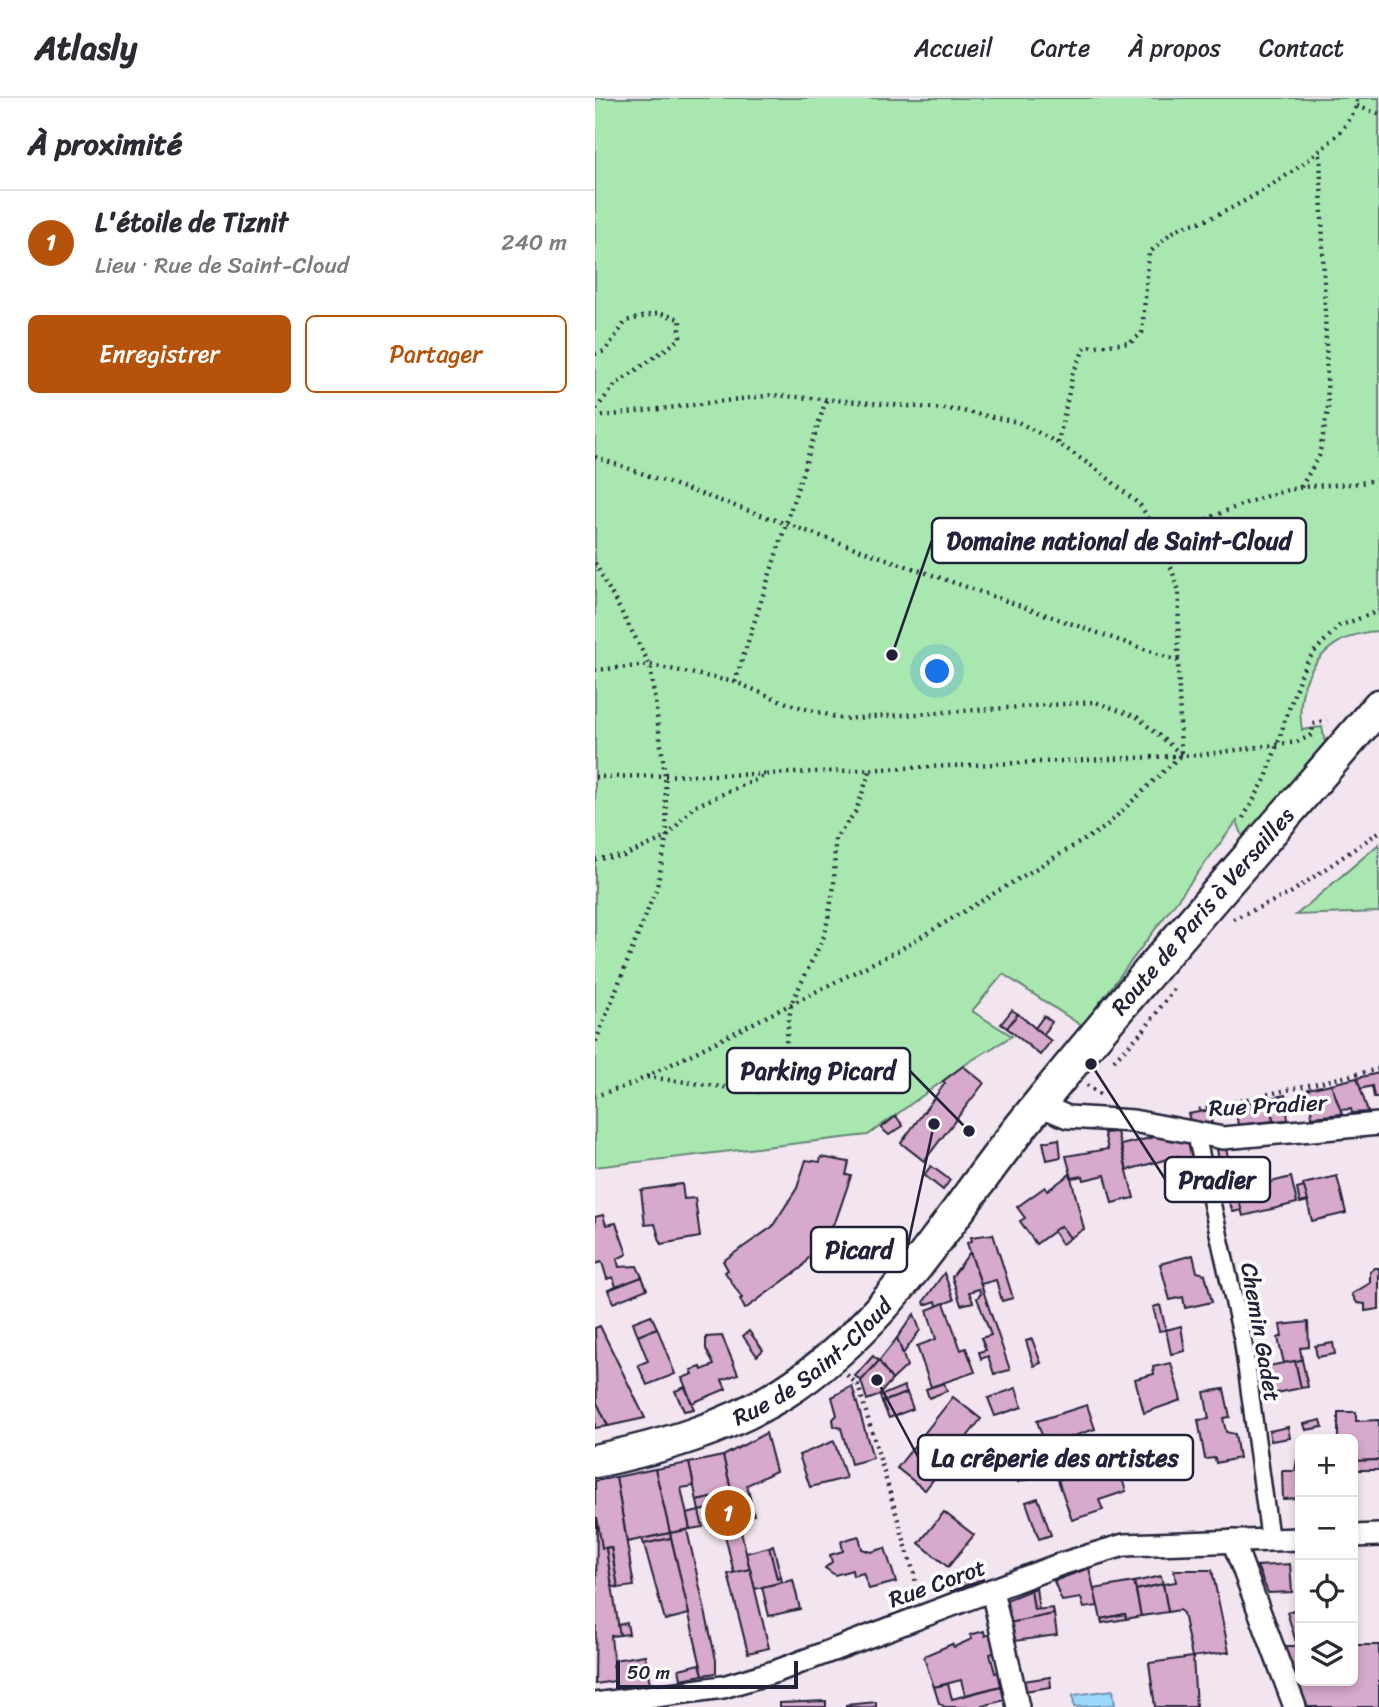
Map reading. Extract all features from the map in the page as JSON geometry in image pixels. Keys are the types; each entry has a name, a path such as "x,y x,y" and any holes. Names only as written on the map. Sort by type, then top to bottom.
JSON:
{"main road":[{"name":"Route de Paris à Versailles","path":"1033,1111 1379,706"},
{"name":"Rue de Saint-Cloud","path":"595,1461 709,1431 783,1393 855,1337 916,1268 1033,1111"}],"street":[{"name":"Rue Pradier","path":"1033,1111 1068,1117 1133,1121 1223,1138 1379,1124"},
{"name":"Chemin Gadet","path":"1196,1134 1243,1342 1270,1540"},
{"path":"1358,1536 1379,1535"},
{"name":"Rue Corot","path":"595,1704 723,1687 1124,1545 1295,1539"},
{"path":"1233,1541 1295,1707"},
{"path":"992,1591 1018,1707"}],"path":[{"path":"1058,443 1073,373 1085,348 1130,343 1142,333 1149,253 1175,230 1213,218 1320,151 1349,124 1357,106 1357,98"},
{"path":"1357,106 1379,114"},
{"path":"1301,487 1319,456 1328,410 1320,151"},
{"path":"595,354 605,351 626,321 658,313 680,319 680,339 615,385 595,410"},
{"path":"595,417 772,395 957,410 1019,422 1058,443 1100,471 1140,505 1161,538 1179,591 1181,755 1104,828 899,950 646,1077 595,1096"},
{"path":"735,682 826,400"},
{"path":"595,457 1178,662"},
{"path":"1161,538 1301,487 1363,484 1379,479"},
{"path":"595,563 650,665 665,775 667,837 657,887 595,1043"},
{"path":"1241,821 1266,778 1301,673 1313,653 1339,626 1379,611"},
{"path":"595,670 650,665 735,682 789,704 843,719 1095,702 1137,717 1181,755"},
{"path":"595,777 769,774 1181,755 1256,749 1310,737 1314,732 1313,724 1327,720"},
{"path":"646,1077 761,1092 782,1075 791,1004 825,934 834,886 835,839 856,811 871,768"},
{"path":"595,859 624,856 667,837 693,807 769,774"},
{"path":"1224,923 1289,894 1379,832"},
{"path":"1111,1063 1144,1030 1184,976"},
{"path":"1192,1111 1379,1069"},
{"path":"1068,1117 1077,1091 1094,1078"},
{"path":"829,1357 858,1385 915,1577 914,1586"}],"green space":[{"path":"595,98 1379,98 1379,631 1343,640 1328,650 1308,677 1300,711 1302,730 1322,727 1326,746 1243,837 1237,821 1082,1026 1003,974 972,1011 1012,1036 969,1062 868,1135 595,1167"},
{"path":"1379,844 1379,912 1296,915"}],"water":[{"path":"1113,1690 1115,1705 1074,1707 1073,1695"}],"building":[{"path":"1012,1010 1018,1014 1007,1028 1001,1024"},
{"path":"1018,1014 1051,1041 1040,1055 1007,1028"},
{"path":"1044,1016 1052,1022 1043,1034 1035,1028"},
{"path":"963,1066 984,1083 924,1161 901,1143 945,1083 943,1081"},
{"path":"1379,1073 1379,1097 1374,1097 1372,1086 1360,1089 1357,1078"},
{"path":"1357,1078 1368,1112 1352,1113 1351,1109 1340,1110 1331,1084"},
{"path":"1331,1084 1342,1114 1312,1117 1308,1089"},
{"path":"1285,1095 1288,1120 1273,1121 1270,1098"},
{"path":"1270,1098 1273,1121 1238,1125 1235,1105"},
{"path":"1210,1110 1212,1125 1190,1120 1188,1114"},
{"path":"896,1116 903,1126 889,1135 881,1128"},
{"path":"1117,1132 1134,1198 1112,1203 1105,1175 1084,1180 1083,1176 1072,1178 1066,1156 1108,1149 1104,1133"},
{"path":"1158,1136 1189,1141 1194,1160 1180,1164 1179,1156 1127,1170 1121,1145"},
{"path":"1059,1139 1061,1157 1047,1160 1043,1142"},
{"path":"1216,1144 1225,1145 1242,1210 1233,1212 1227,1196 1219,1198 1211,1162 1219,1160"},
{"path":"821,1157 849,1162 846,1175 851,1176 836,1220 801,1268 745,1309 740,1299 742,1298 725,1272 728,1270 723,1261 772,1227 797,1188 806,1160 820,1162"},
{"path":"931,1166 950,1180 943,1190 924,1175"},
{"path":"1070,1174 1084,1229 1070,1238 1061,1226 1036,1244 1020,1221 1025,1218 1017,1207 1045,1187 1047,1191"},
{"path":"1337,1176 1346,1213 1312,1221 1303,1184"},
{"path":"1291,1177 1297,1203 1243,1216 1234,1181 1244,1178 1247,1188"},
{"path":"682,1184 684,1199 695,1198 700,1237 661,1244 655,1224 645,1225 641,1190"},
{"path":"1304,1187 1308,1201 1300,1203 1297,1189"},
{"path":"603,1215 606,1225 616,1223 627,1254 617,1259 619,1267 637,1266 642,1277 616,1287 613,1277 607,1279 602,1262 595,1264 595,1217"},
{"path":"1061,1226 1070,1238 1062,1244 1053,1231"},
{"path":"993,1234 1013,1298 1002,1301 996,1280 981,1284 967,1243 972,1241 971,1237"},
{"path":"970,1252 1010,1370 994,1374 988,1356 981,1359 979,1352 986,1350 981,1338 991,1335 977,1298 981,1294 979,1289 969,1292 973,1302 961,1305 952,1277"},
{"path":"1193,1255 1197,1272 1205,1274 1212,1302 1185,1308 1183,1297 1170,1300 1160,1264"},
{"path":"1379,1268 1379,1309 1365,1311 1365,1304 1357,1303 1352,1294 1370,1283 1370,1272"},
{"path":"944,1273 954,1300 937,1306 936,1301 925,1305 924,1301"},
{"path":"642,1277 647,1289 613,1303 608,1290"},
{"path":"944,1303 961,1350 966,1348 975,1372 931,1387 917,1346 936,1339 927,1310"},
{"path":"1160,1305 1166,1330 1159,1331 1153,1307"},
{"path":"914,1314 920,1330 903,1354 897,1338"},
{"path":"651,1315 657,1328 638,1336 633,1322"},
{"path":"1308,1322 1309,1347 1300,1348 1302,1360 1284,1363 1278,1338 1282,1336 1280,1325"},
{"path":"600,1326 645,1418 608,1426 597,1403 595,1328"},
{"path":"1181,1326 1185,1351 1171,1354 1166,1330"},
{"path":"657,1328 675,1374 647,1385 638,1365 648,1361 638,1336"},
{"path":"749,1331 763,1350 757,1356 743,1336"},
{"path":"722,1336 738,1374 722,1380 726,1389 692,1403 682,1378 693,1374 691,1370 701,1367 702,1370 714,1365 706,1349 706,1337"},
{"path":"897,1338 907,1366 892,1380 879,1361"},
{"path":"1032,1339 1041,1363 1034,1366 1026,1341"},
{"path":"1333,1343 1335,1354 1317,1357 1315,1346"},
{"path":"873,1356 879,1361 861,1381 855,1376"},
{"path":"1302,1360 1308,1387 1301,1388 1295,1361"},
{"path":"879,1361 892,1380 878,1396 867,1400 861,1381"},
{"path":"1295,1361 1301,1388 1272,1394 1263,1367"},
{"path":"1171,1363 1181,1400 1144,1413 1135,1379 1154,1374 1153,1367"},
{"path":"944,1383 947,1391 929,1398 926,1389"},
{"path":"852,1386 873,1458 851,1464 841,1428 834,1426 833,1419 837,1415 832,1397"},
{"path":"904,1386 907,1393 882,1402 880,1396"},
{"path":"685,1387 694,1409 684,1411 675,1391"},
{"path":"1016,1388 1022,1407 995,1416 988,1398"},
{"path":"1224,1389 1230,1417 1223,1418 1226,1432 1235,1434 1239,1458 1216,1463 1215,1458 1205,1459 1198,1420 1209,1419 1204,1392"},
{"path":"907,1393 913,1409 889,1418 882,1402"},
{"path":"953,1397 981,1419 951,1457 923,1435"},
{"path":"597,1403 608,1426 595,1428"},
{"path":"1087,1405 1095,1429 1068,1438 1070,1446 1048,1453 1037,1421"},
{"path":"1338,1412 1356,1412 1356,1421 1379,1420 1379,1460 1358,1461 1358,1434 1338,1434"},
{"path":"1321,1420 1323,1427 1306,1430 1304,1424"},
{"path":"1288,1427 1290,1438 1271,1441 1269,1431"},
{"path":"766,1433 776,1471 747,1485 754,1515 738,1518 723,1456"},
{"path":"923,1435 951,1457 925,1490 897,1468"},
{"path":"1017,1437 1031,1478 1018,1482 1004,1441"},
{"path":"834,1441 846,1478 810,1487 799,1455"},
{"path":"723,1456 750,1569 734,1573 716,1497 697,1501 689,1463"},
{"path":"1379,1460 1379,1470 1358,1470 1358,1461"},
{"path":"1116,1461 1126,1491 1099,1500 1103,1510 1072,1520 1058,1480"},
{"path":"689,1463 694,1486 681,1488 690,1529 670,1533 655,1469"},
{"path":"655,1469 670,1533 627,1542 616,1477"},
{"path":"1282,1471 1295,1471 1295,1498 1283,1499"},
{"path":"616,1477 634,1586 618,1588 611,1547 602,1548 595,1518 595,1481"},
{"path":"716,1497 718,1507 699,1511 697,1501"},
{"path":"1038,1498 1051,1535 1039,1539 1026,1502"},
{"path":"699,1511 703,1527 690,1529 687,1514"},
{"path":"944,1512 974,1535 948,1567 919,1543"},
{"path":"597,1517 602,1548 606,1548 620,1635 611,1636 615,1681 595,1684"},
{"path":"687,1530 716,1660 716,1673 703,1675 670,1533"},
{"path":"670,1533 671,1538 644,1544 642,1539"},
{"path":"859,1536 862,1549 871,1552 885,1548 896,1582 869,1589 863,1573 853,1576 852,1570 835,1575 825,1568 832,1562 830,1555 843,1551 841,1541"},
{"path":"671,1538 689,1614 665,1620 644,1544"},
{"path":"773,1545 781,1577 777,1579 769,1547"},
{"path":"611,1547 618,1588 612,1586 606,1548"},
{"path":"769,1547 777,1579 781,1577 782,1582 755,1589 746,1553"},
{"path":"1290,1564 1292,1592 1268,1593 1257,1566"},
{"path":"978,1567 983,1579 951,1591 942,1577"},
{"path":"1089,1568 1098,1606 1084,1608 1081,1598 1062,1601 1054,1581"},
{"path":"750,1569 769,1648 748,1653 728,1574"},
{"path":"1174,1570 1212,1570 1229,1652 1192,1657 1183,1613 1179,1610 1168,1612 1163,1584 1176,1582"},
{"path":"1161,1576 1163,1584 1136,1590 1134,1582"},
{"path":"793,1580 800,1609 769,1616 762,1587"},
{"path":"1134,1582 1141,1616 1126,1619 1125,1614 1101,1619 1094,1589"},
{"path":"1163,1584 1168,1612 1141,1616 1136,1590"},
{"path":"1036,1588 1039,1610 1034,1610 1031,1590"},
{"path":"1031,1590 1034,1610 1053,1608 1054,1614 1004,1624 999,1603"},
{"path":"1295,1610 1295,1639 1287,1612"},
{"path":"1054,1614 1057,1635 1008,1642 1004,1624"},
{"path":"1125,1614 1126,1619 1102,1623 1101,1619"},
{"path":"627,1623 629,1634 620,1635 618,1625"},
{"path":"984,1631 985,1636 997,1632 1001,1651 990,1654 995,1673 1006,1670 1009,1684 965,1695 961,1680 934,1687 924,1658 926,1655 952,1644 954,1647 972,1639 970,1635"},
{"path":"1358,1645 1379,1645 1379,1707 1304,1707 1297,1686 1358,1686"},
{"path":"1283,1646 1295,1646 1294,1678"},
{"path":"645,1655 650,1684 616,1689 613,1660"},
{"path":"1193,1657 1196,1707 1155,1707 1149,1663"},
{"path":"700,1664 703,1675 681,1679 679,1669"},
{"path":"1050,1677 1051,1687 1024,1691 1023,1681"},
{"path":"948,1684 952,1699 1009,1684 1012,1698 979,1707 945,1707 939,1703 934,1687"},
{"path":"826,1701 826,1707 780,1707 780,1703"},
{"path":"876,1702 876,1707 846,1707 846,1705"}],"place":[{"name":"Domaine national de Saint-Cloud","path":"892,655"},
{"name":"Pradier","path":"1091,1064"},
{"name":"Picard","path":"934,1124"},
{"name":"Parking Picard","path":"969,1131"},
{"name":"La crêperie des artistes","path":"877,1380"},
{"name":"L'étoile de Tiznit","path":"728,1513"}]}
